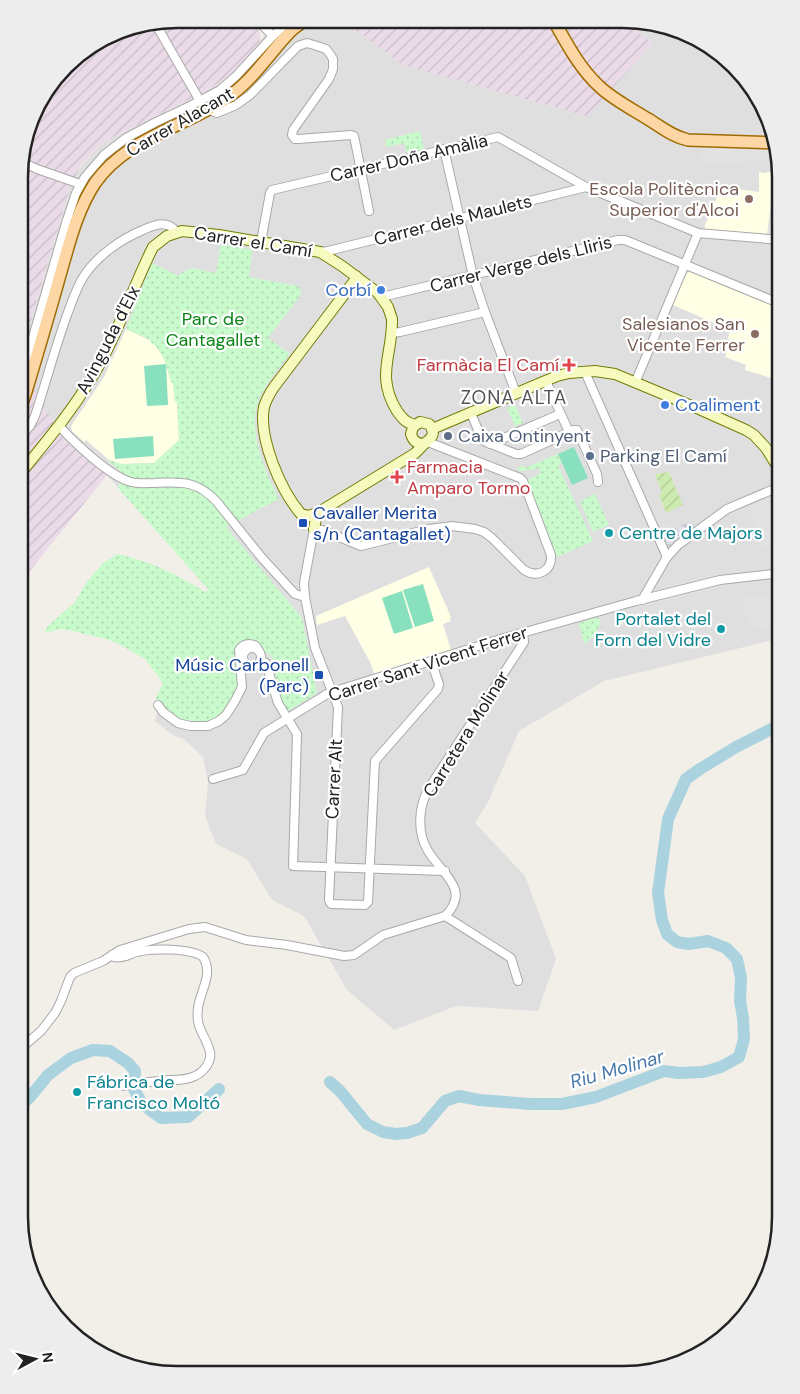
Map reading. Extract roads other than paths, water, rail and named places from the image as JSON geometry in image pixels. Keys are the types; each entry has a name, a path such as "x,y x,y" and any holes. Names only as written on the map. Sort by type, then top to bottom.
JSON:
{"main road":[{"path":"558,27 586,73 598,86 669,132 688,140 769,143"},
{"path":"290,32 293,28"},
{"name":"Carrer Alacant","path":"27,388 75,229 94,184 109,167 131,149 204,105 227,98 242,86 296,28"}],"street":[{"path":"265,28 273,36"},
{"name":"Carrer Alacant","path":"27,351 66,223 80,184 97,162 117,144 151,124 204,105 236,76 282,28"},
{"path":"158,29 204,105 217,112 243,101 298,46 306,43 320,46 328,51 334,63 332,73 293,130 292,135 298,140 353,135 369,211"},
{"name":"Carrer Doña Amàlia","path":"261,242 272,190 498,137 586,187 698,233 772,239"},
{"path":"444,149 473,276 516,393"},
{"path":"28,165 80,184"},
{"name":"Carrer dels Maulets","path":"320,252 586,187"},
{"path":"27,430 35,416 62,328 76,290 85,274 104,254 148,227 166,224 172,226 177,232"},
{"name":"Carrer el Camí","path":"177,232 192,231 320,252 377,291 391,314 391,333 385,376 387,389 405,421 415,424"},
{"name":"Avinguda d'Elx","path":"27,465 59,426 90,381 103,357 153,247 163,238 177,232"},
{"path":"635,383 698,233"},
{"name":"Carrer Verge dels Lliris","path":"382,297 618,240 625,240 772,300"},
{"path":"301,514 309,516 319,512 414,454 426,443 432,436 432,429 426,423 420,422 415,424 411,431 412,438 418,443 426,443 520,478 523,481 551,555 549,566 541,573 530,574 492,538 475,528 452,526 429,529 362,546 322,530 314,529 301,514 281,482 267,448 262,424 264,408 266,400 274,387 355,280 356,276"},
{"path":"391,333 485,312"},
{"path":"432,429 557,376 595,371 609,373 635,383 750,432 766,448 772,458"},
{"path":"585,372 667,556"},
{"path":"546,381 569,432"},
{"path":"471,413 484,441 516,454 521,454 577,430 597,474 598,482"},
{"path":"490,444 560,414"},
{"path":"59,426 78,445 119,477 139,483 174,482 201,487 210,494 262,558 295,594 305,597"},
{"path":"642,600 667,556 678,545 727,509 772,490"},
{"path":"314,529 319,512"},
{"name":"Carrer Alt","path":"314,529 304,583 305,597 315,648 338,707 330,867 331,904 365,905 368,902 370,869"},
{"name":"Carrer Sant Vicent Ferrer","path":"213,779 243,770 264,733 332,692 523,633 642,600 720,580 772,574"},
{"name":"Carretera Molinar","path":"444,916 452,908 455,894 452,880 427,849 422,835 421,818 424,799 429,788 524,642 523,633"},
{"path":"158,705 178,724 208,726 219,721 235,701 242,687 239,650 243,645 256,646 259,651 261,656 260,661 252,666 246,664 243,659 244,653 248,649 254,648 259,651"},
{"path":"260,661 266,663 278,703 296,734 293,866 445,872"},
{"path":"370,869 375,761 438,690 439,684 432,661"},
{"path":"27,1043 41,1031 55,1013 70,977 74,973 103,961 120,950 189,929 205,927 246,940 288,945 344,956 354,955 383,935 444,916 510,958 518,981"},
{"path":"112,955 123,958 137,952 161,950 195,953 203,957 208,971 198,1015 198,1024 210,1050 210,1060 206,1068 194,1077 130,1085"}],"waterway":[{"name":"Riu Molinar","path":"330,1082 340,1091 367,1124 383,1132 396,1134 422,1128 445,1101 459,1096 479,1100 562,1104 596,1097 664,1071 679,1073 703,1072 721,1067 739,1057 744,1039 740,1001 741,978 737,959 726,948 708,941 689,944 677,942 667,934 662,920 658,893 668,819 686,779 736,747 772,729"},
{"name":"Riu Molinar","path":"27,1100 48,1075 71,1058 93,1050 110,1051 128,1063 135,1071 134,1089 142,1104 161,1118 188,1117 219,1089"}],"place":[{"name":"Escola Politècnica Superior d'Alcoi","path":"749,199"},
{"name":"Corbí","path":"381,290"},
{"name":"Salesianos San Vicente Ferrer","path":"755,334"},
{"name":"Farmàcia El Camí","path":"569,365"},
{"name":"Coaliment","path":"665,405"},
{"name":"Caixa Ontinyent","path":"448,436"},
{"name":"Parking El Camí","path":"590,456"},
{"name":"Farmacia Amparo Tormo","path":"397,477"},
{"name":"Cavaller Merita s/n (Cantagallet)","path":"303,523"},
{"name":"Centre de Majors","path":"609,533"},
{"name":"Portalet del Forn del Vidre","path":"721,629"},
{"name":"Músic Carbonell (Parc)","path":"319,675"},
{"name":"Fábrica de Francisco Moltó","path":"77,1092"}],"district":[{"name":"ZONA ALTA","path":"514,397"}],"park label":[{"name":"Parc de Cantagallet","path":"213,329"}]}
